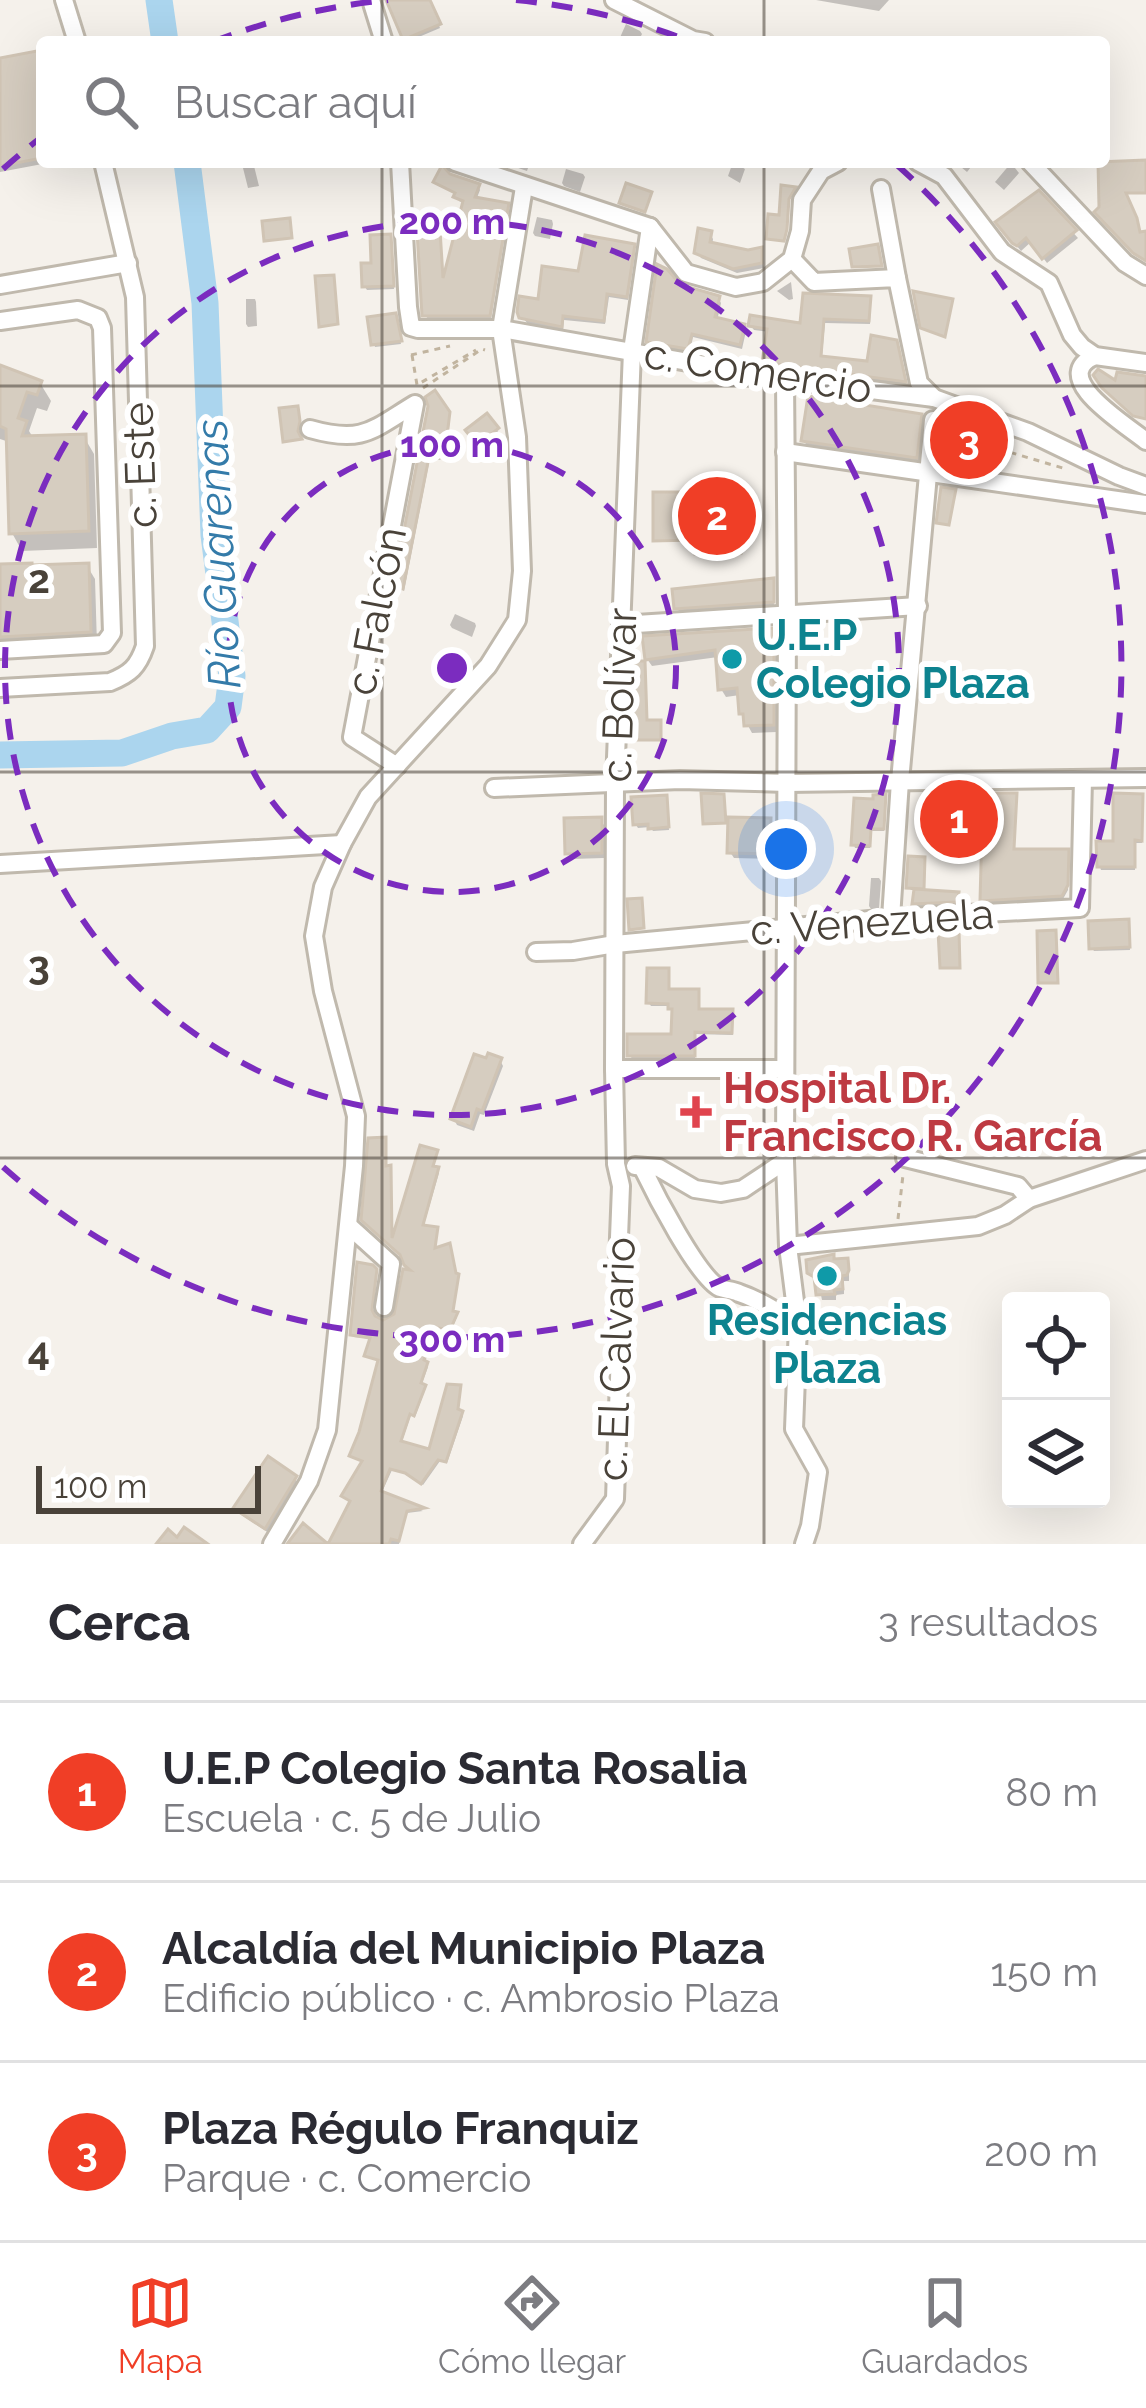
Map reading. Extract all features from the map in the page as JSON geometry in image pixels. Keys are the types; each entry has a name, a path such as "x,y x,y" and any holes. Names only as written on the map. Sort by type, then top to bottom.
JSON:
{"street":[{"path":"64,0 75,36"},
{"path":"371,0 382,36"},
{"path":"614,0 685,36"},
{"name":"c. Este","path":"0,688 110,682 139,665 145,646 135,297 104,168"},
{"path":"401,168 418,328"},
{"path":"472,168 650,227 686,273 736,287 763,282 793,259 802,200 827,168"},
{"path":"929,168 944,176 1002,252 1049,283 1082,347 1095,356 1146,363"},
{"path":"1036,168 1125,263 1146,276"},
{"path":"272,1544 310,1481 326,1430 349,1226 356,1116 323,991 314,936 323,887 368,797 488,666 517,620 522,571 517,437 501,329 524,187"},
{"path":"881,189 919,383 934,398"},
{"name":"c. Bolívar","path":"616,1164 615,783 632,351 650,227"},
{"path":"793,259 814,282 897,278"},
{"path":"0,285 128,263"},
{"path":"0,321 78,310 98,318 102,328 112,633 104,644 0,650"},
{"name":"c. Comercio","path":"418,328 501,329 785,379 934,398 1028,432 1146,486"},
{"path":"1095,356 1082,362 1079,380 1146,441"},
{"path":"785,379 784,1161 788,1246 799,1325 794,1429 818,1472 804,1544"},
{"name":"c. Falcón","path":"310,429 363,435 416,404 352,737 397,766"},
{"path":"892,918 933,420"},
{"path":"785,452 1146,504"},
{"path":"621,625 918,606"},
{"name":"c. Venezuela","path":"536,952 892,918 1080,908 1083,778"},
{"path":"494,788 680,780 1146,778"},
{"path":"0,864 342,844"},
{"path":"614,1069 784,1070"},
{"path":"905,1158 1018,1186 1029,1199"},
{"path":"788,1246 978,1226 1029,1199 1146,1160"},
{"path":"616,1164 659,1168 695,1189 721,1193 743,1190 784,1161"},
{"name":"c. El Calvario","path":"582,1544 615,1499 622,1319 621,1186 616,1164"},
{"path":"642,1167 695,1260 716,1287 739,1292 799,1325"},
{"path":"349,1226 391,1264 384,1307"}],"path":[{"path":"412,355 418,385 482,349 418,391 406,331 418,328"},
{"path":"999,449 1074,472"},
{"path":"897,1233 905,1158"}],"green space":[{"path":"942,409 1000,432 995,472 937,462"}],"building":[{"path":"386,0 430,0 441,24 401,36"},
{"path":"36,51 36,159 0,166 0,58"},
{"path":"1146,160 1146,193 1126,193 1140,232 1146,231 1146,261 1094,212 1099,207 1098,168 1110,168 1110,162"},
{"path":"445,168 480,184 475,197 509,203 490,316 422,316 416,214 439,213 443,278 463,201 433,182"},
{"path":"626,183 652,192 645,212 619,203"},
{"path":"781,185 796,187 789,199 784,241 766,239 768,214 779,215"},
{"path":"1039,190 1077,230 1042,259 1026,238 1017,246 995,222"},
{"path":"290,218 292,238 264,241 262,221"},
{"path":"698,228 712,231 710,242 748,250 762,247 762,263 733,269 694,253"},
{"path":"391,234 394,286 362,287 361,263 371,263 370,235"},
{"path":"585,235 635,244 627,297 607,294 604,321 563,316 562,327 519,318 519,296 538,299 542,266 578,271"},
{"path":"878,244 882,266 852,267 849,249"},
{"path":"657,264 681,285 720,296 715,317 745,324 740,345 692,334 688,349 646,342"},
{"path":"334,275 338,324 319,327 315,276"},
{"path":"913,291 953,299 945,337 920,328"},
{"path":"803,293 871,296 869,321 824,319 821,356 867,361 871,335 897,340 906,382 762,362 767,329 748,326 750,315 800,323"},
{"path":"396,313 402,341 371,345 367,317"},
{"path":"0,365 42,381 37,395 27,392 18,418 27,421 22,436 86,434 89,531 9,534"},
{"path":"1098,369 1115,380 1117,372 1146,376 1146,419 1133,416 1102,388 1093,375"},
{"path":"435,390 450,412 447,436 443,435 440,458 429,457 403,589 393,587 428,406 425,397"},
{"path":"808,396 922,414 917,458 801,441"},
{"path":"298,406 302,439 283,442 279,408"},
{"path":"487,413 499,428 477,445 465,430"},
{"path":"941,487 956,489 949,525 936,523"},
{"path":"653,492 739,492 741,553 695,554 695,540 653,541"},
{"path":"89,563 91,632 0,637 0,564"},
{"path":"774,578 774,602 674,609 672,589"},
{"path":"774,628 774,725 744,726 737,688 718,690 715,650 645,660 642,636"},
{"path":"633,661 645,661 647,720 661,720 661,740 629,740"},
{"path":"701,793 724,794 726,823 703,824"},
{"path":"983,793 1017,793 1014,849 1069,849 1068,885 1062,896 980,901"},
{"path":"1113,793 1143,794 1142,841 1135,840 1135,867 1097,867 1096,841 1113,841"},
{"path":"886,794 884,829 871,829 870,846 851,845 854,798"},
{"path":"667,795 669,827 633,825 631,797"},
{"path":"602,817 602,853 565,854 564,818"},
{"path":"728,817 771,818 770,854 727,853"},
{"path":"908,856 925,857 924,889 906,888"},
{"path":"914,889 959,892 958,902 912,904"},
{"path":"642,898 644,928 629,930 627,899"},
{"path":"1129,919 1130,947 1089,949 1088,921"},
{"path":"959,930 960,968 940,968 938,931"},
{"path":"1056,930 1058,983 1038,983 1037,931"},
{"path":"647,968 669,968 669,989 699,989 699,1009 733,1009 732,1033 695,1032 695,1056 627,1056 627,1034 671,1034 668,1004 646,1003"},
{"path":"488,1053 502,1058 482,1111 477,1109 471,1127 450,1119 474,1054 486,1058"},
{"path":"386,1137 392,1238 420,1145 438,1150 433,1166 439,1167 423,1225 438,1227 435,1248 450,1243 459,1274 453,1311 458,1312 450,1330 432,1327 421,1383 426,1385 401,1441 429,1449 447,1384 461,1385 458,1409 463,1411 446,1462 438,1460 421,1484 390,1469 381,1491 425,1508 407,1511 399,1541 328,1544 350,1501 341,1496 362,1461 349,1456 378,1360 364,1356 370,1338 350,1335 357,1262 377,1269 372,1310 383,1320 394,1314 403,1269 410,1270 361,1220 368,1138"},
{"name":"Residencias Plaza","path":"834,1254 834,1259 848,1258 843,1289 816,1295 806,1260"},
{"path":"268,1456 297,1476 265,1529 233,1508"},
{"path":"303,1523 328,1544 287,1544"},
{"path":"184,1527 208,1544 156,1544 168,1529 177,1537"}],"waterway":[{"name":"Río Guarenas","path":"159,0 164,36"},
{"name":"Río Guarenas","path":"0,755 122,753 207,730 228,707 232,676 214,535 205,303 188,168"}],"place":[{"name":"Plaza Régulo Franquiz","path":"969,440"},
{"name":"Alcaldía del Municipio Plaza","path":"717,516"},
{"name":"U.E.P Colegio Plaza","path":"732,659"},
{"name":"U.E.P Colegio Santa Rosalia","path":"959,819"},
{"name":"Hospital Dr. Francisco R. García","path":"696,1112"},
{"name":"Residencias Plaza","path":"827,1276"}]}
